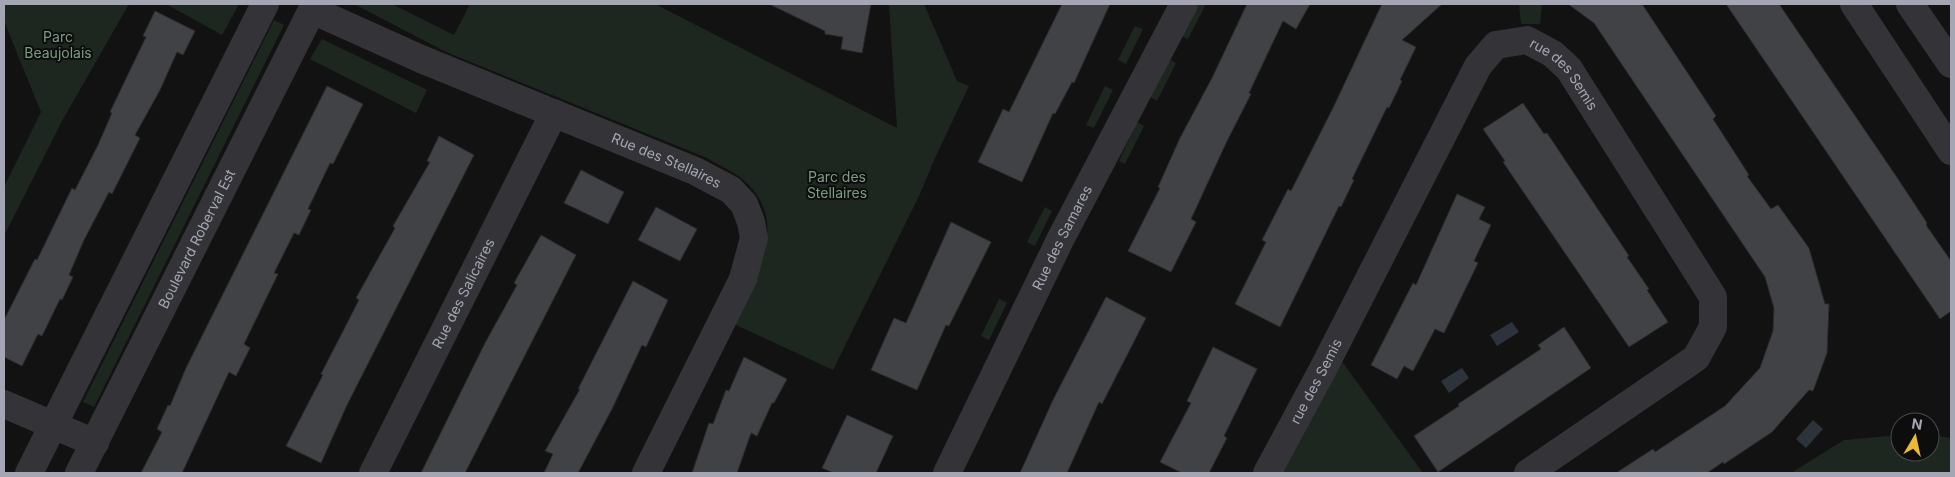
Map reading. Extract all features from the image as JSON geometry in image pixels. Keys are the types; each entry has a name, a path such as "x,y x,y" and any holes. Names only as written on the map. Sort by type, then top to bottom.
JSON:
{"street":[{"path":"29,473 266,4"},
{"name":"Rue des Samares","path":"947,473 1060,240 1184,4"},
{"path":"1854,4 1951,151"},
{"path":"1910,4 1951,64"},
{"name":"Rue des Stellaires","path":"313,7 421,59 714,180 731,190 744,204 751,222 754,238 743,279 646,473"},
{"name":"Boulevard Roberval Est","path":"79,473 313,7"},
{"name":"rue des Semis","path":"1267,473 1323,369 1478,66 1496,45 1527,40 1553,54 1569,69 1713,297 1713,327 1696,358 1528,473"},
{"name":"Rue des Salicaires","path":"373,473 554,113"},
{"path":"4,404 95,443"}],"green space":[{"name":"Parc Beaujolais","path":"4,4 129,4 62,121 4,236 4,187 41,112 4,21"},
{"path":"166,4 239,4 222,35"},
{"name":"Parc des Stellaires","path":"354,4 392,4 454,35 470,4 655,4 897,128 889,4 924,4 957,81 969,86 920,194 833,370 734,324 760,268 767,230 765,212 757,194 741,178 707,158 446,52"},
{"path":"1198,4 1206,4 1188,39 1181,36"},
{"path":"1519,4 1542,4 1540,24 1521,24"},
{"path":"274,20 284,25 94,407 83,402"},
{"path":"1135,26 1143,29 1126,64 1118,60"},
{"path":"322,39 427,90 416,113 310,59"},
{"path":"1169,59 1176,63 1157,101 1150,97"},
{"path":"1105,86 1113,90 1094,128 1086,125"},
{"path":"1137,122 1144,126 1125,164 1119,161"},
{"path":"1045,207 1052,211 1035,246 1027,242"},
{"path":"999,299 1007,303 989,340 981,336"},
{"path":"1338,356 1423,473 1273,473"},
{"path":"1890,436 1890,462 1940,462 1940,436 1951,438 1951,473 1791,473 1844,440"}],"shaded area":[{"path":"1512,322 1519,332 1497,346 1490,335"},
{"path":"1462,368 1469,378 1449,393 1441,381"},
{"path":"1813,420 1823,429 1806,448 1796,439"}],"building":[{"path":"769,4 871,4 862,53 841,49 843,37 825,34 825,31"},
{"path":"1062,4 1110,4 1074,83 1072,82 1055,114 1053,113 1022,182 978,162 1003,109 1009,112"},
{"path":"1247,4 1310,4 1296,29 1283,21 1249,93 1251,94 1191,219 1196,222 1171,272 1128,251 1160,188 1158,187 1180,138 1213,76"},
{"path":"1382,4 1442,4 1402,40 1416,47 1400,80 1402,81 1389,108 1387,107 1352,179 1354,180 1341,207 1339,206 1280,327 1235,304 1266,242 1262,240 1288,189 1291,191"},
{"path":"1568,4 1642,4 1716,116 1713,119 1749,175 1747,176 1771,209 1778,205 1809,248 1825,304 1829,304 1827,353 1813,391 1809,390 1772,432 1707,473 1616,473 1653,449 1655,452 1725,406 1760,368 1773,331 1774,308 1765,277 1594,23"},
{"path":"1726,4 1779,4 1898,179 1951,261 1951,311 1940,319"},
{"path":"155,11 195,31 183,55 177,52 160,90 135,135 140,138 112,194 109,192 84,240 69,275 73,277 62,300 60,299 42,336 38,334 22,366 4,357 4,320 35,259 37,260 72,188 75,190 98,145 112,113 110,112 146,37 143,36"},
{"path":"327,86 363,104 333,164 330,163 308,209 311,210 299,235 294,233 274,273 278,274 244,344 250,348 236,376 229,372 182,473 141,473 162,432 157,429 168,405 170,406 186,368"},
{"path":"1523,103 1544,134 1547,133 1629,256 1627,257 1649,289 1647,290 1668,322 1629,347 1503,162 1505,161 1483,129"},
{"path":"439,136 474,155 347,405 321,463 286,446 359,300 356,298 395,228 393,226 430,162 427,161"},
{"path":"581,170 624,192 608,224 564,203"},
{"path":"1457,194 1485,207 1479,219 1491,225 1474,261 1478,263 1444,333 1435,329 1413,371 1404,366 1397,379 1371,365 1413,283 1416,285"},
{"path":"656,207 697,229 680,261 638,240"},
{"path":"951,222 991,242 949,326 946,325 917,390 871,370 894,318 906,323"},
{"path":"541,235 576,255 465,473 421,473 485,343 517,285 514,283"},
{"path":"633,281 668,300 646,347 642,345 613,407 578,473 544,473 553,454 545,451 580,389 578,389"},
{"path":"1106,297 1146,318 1102,404 1099,402 1067,473 1020,473 1053,400"},
{"path":"1564,327 1591,368 1438,472 1414,436 1459,406 1458,404 1541,349 1538,345"},
{"path":"1213,347 1257,369 1224,436 1227,438 1209,473 1182,473 1160,462 1191,403 1187,401"},
{"path":"744,357 787,379 774,403 772,403 757,436 751,433 737,473 692,473 709,423 713,424 726,390 729,391"},
{"path":"847,415 893,436 876,473 834,473 822,468"}]}
